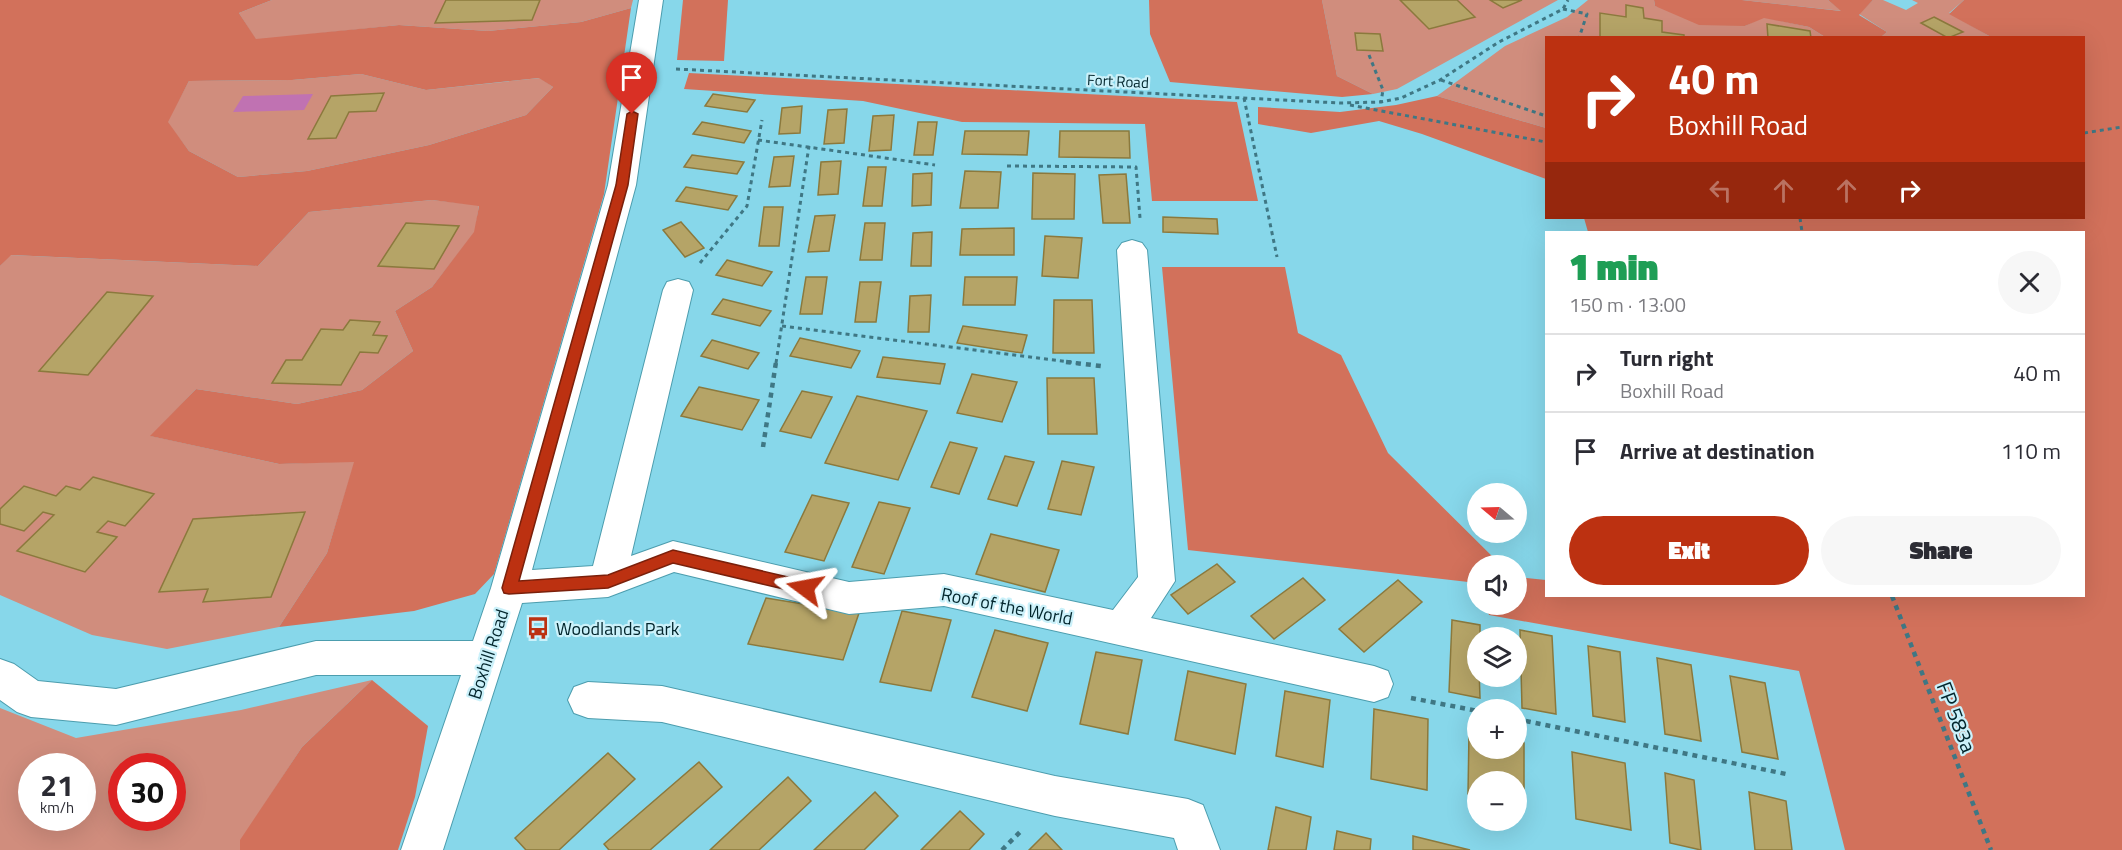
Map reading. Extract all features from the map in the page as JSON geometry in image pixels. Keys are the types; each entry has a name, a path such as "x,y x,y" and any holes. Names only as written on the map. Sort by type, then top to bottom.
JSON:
{"street":[{"name":"Boxhill Road","path":"422,850 509,588 622,185 651,0"},
{"path":"1121,629 1157,581 1132,250"},
{"path":"608,581 629,486 678,290"},
{"name":"Roof of the World","path":"509,588 608,581 673,556 849,598 944,590 1374,684"},
{"path":"0,677 31,699 116,707 316,658 486,658"},
{"path":"588,700 662,704 1055,796 1188,820 1198,850"}],"path":[{"path":"1568,0 1563,9 1587,14 1580,36"},
{"name":"Fort Road","path":"639,67 1340,103 1381,102 1401,98 1440,80 1499,42 1563,9"},
{"path":"1369,55 1383,90 1381,102"},
{"path":"1440,80 1545,116"},
{"path":"1244,98 1277,257"},
{"path":"1340,103 1545,142"},
{"path":"678,290 747,206 762,120"},
{"path":"2085,134 2122,127"},
{"path":"758,140 935,165"},
{"path":"763,447 809,146"},
{"path":"1007,166 1136,167 1141,227 1132,250"},
{"path":"782,326 1121,368 1140,367"},
{"name":"FP 583a","path":"1892,597 1991,850"},
{"path":"1374,684 1399,695 1467,709"},
{"path":"1527,721 1786,774"}],"shaded area":[{"path":"0,0 272,0 239,13 256,39 399,25 488,31 581,22 631,8 604,194 494,574 475,594 414,611 279,627 327,553 354,462 279,464 150,436 196,389 297,404 362,390 413,351 395,311 432,287 474,232 479,206 432,200 309,212 258,266 11,255 0,266","holes":["361,74 426,90 539,78 553,87 526,115 429,145 307,171 238,177 189,151 168,122 189,81 292,80"]},
{"path":"272,0 633,0 631,8 581,22 488,31 399,25 256,40 239,13"},
{"path":"683,0 728,0 724,61 677,60"},
{"path":"1149,0 1322,0 1337,76 1373,94 1342,97 1170,82 1150,34"},
{"path":"1322,0 1558,0 1397,89 1373,94 1337,76"},
{"path":"1588,0 1654,0 1655,6 1745,26 1763,17 1809,27 1823,36 1545,36 1545,128 1437,96 1505,46 1567,17"},
{"path":"1654,0 1742,0 1841,11 1828,0 1873,0 1859,15 1887,32 1882,36 1823,36 1809,27 1764,18 1745,26 1699,25 1655,6"},
{"path":"1742,0 1828,0 1842,11"},
{"path":"1873,0 1883,0 1906,10 1918,3 1912,0 1964,0 1949,13 1989,36 1882,36 1887,32 1859,14"},
{"path":"1964,0 2122,0 2122,850 1845,850 1799,671 1489,615 1527,615 1527,578 1545,580 1545,597 2085,597 2085,231 1588,231 1584,219 2085,219 2085,36 1989,36 1949,14"},
{"path":"689,73 1237,102 1258,201 1152,201 1145,124 962,122 863,101 684,89"},
{"path":"361,74 426,90 540,78 553,87 526,115 429,145 307,171 238,177 189,151 167,122 189,81 292,80"},
{"path":"313,94 304,110 233,112 243,96"},
{"path":"1437,96 1545,128 1545,179 1422,134 1379,121 1311,133 1258,124 1258,107 1340,112 1396,105"},
{"path":"432,200 479,205 475,232 432,287 395,311 413,351 362,390 297,404 196,389 151,436 279,464 355,461 327,553 279,627 167,649 92,635 0,595 0,266 10,255 258,266 309,212"},
{"path":"1162,267 1285,267 1298,333 1341,355 1388,453 1467,531 1467,543 1479,543 1491,555 1467,555 1467,582 1188,550"},
{"path":"372,680 302,747 241,840 240,850 0,850 0,708 76,738 241,710"},
{"path":"372,680 428,726 415,797 398,850 240,850 240,840 302,747"}],"building":[{"path":"446,0 540,0 532,20 435,23"},
{"path":"1400,0 1457,0 1475,17 1429,29"},
{"path":"1490,0 1522,0 1503,8"},
{"path":"1626,5 1643,8 1644,18 1662,21 1662,32 1684,36 1600,36 1600,13 1626,17"},
{"path":"1934,17 1963,32 1953,36 1944,36 1921,23"},
{"path":"1767,24 1810,31 1811,36 1768,36"},
{"path":"1355,33 1380,34 1383,51 1357,50"},
{"path":"384,93 376,111 349,112 336,138 308,139 331,96"},
{"path":"713,94 755,100 747,112 705,106"},
{"path":"802,106 800,133 779,134 782,108"},
{"path":"847,109 844,143 824,144 828,110"},
{"path":"894,115 891,150 869,151 873,116"},
{"path":"702,122 751,131 744,143 693,134"},
{"path":"918,122 937,122 933,155 914,155"},
{"path":"965,131 1029,131 1027,155 962,154"},
{"path":"1060,131 1129,131 1130,158 1059,157"},
{"path":"692,155 744,162 737,174 684,167"},
{"path":"794,156 790,186 769,187 774,157"},
{"path":"841,161 838,194 818,195 821,162"},
{"path":"868,167 886,167 882,206 863,206"},
{"path":"965,171 1001,172 998,208 960,208"},
{"path":"932,173 931,205 912,206 913,174"},
{"path":"1033,173 1075,174 1074,219 1032,219"},
{"path":"1126,174 1130,223 1103,223 1099,175"},
{"path":"686,187 737,196 728,210 676,201"},
{"path":"764,207 783,207 779,246 759,246"},
{"path":"835,215 829,251 808,252 815,216"},
{"path":"1163,217 1217,219 1218,234 1163,232"},
{"path":"681,222 704,248 685,257 663,230"},
{"path":"406,223 459,226 434,269 378,266"},
{"path":"865,223 885,223 882,260 860,260"},
{"path":"1014,228 1014,255 960,255 962,229"},
{"path":"932,232 931,266 911,266 913,233"},
{"path":"1045,236 1082,238 1078,278 1042,276"},
{"path":"727,260 772,272 762,286 716,275"},
{"path":"806,277 827,277 822,314 800,314"},
{"path":"965,277 1017,277 1015,305 963,305"},
{"path":"860,282 881,282 876,322 855,322"},
{"path":"107,292 153,296 88,375 39,371"},
{"path":"931,295 929,332 908,332 910,296"},
{"path":"723,299 771,311 760,326 712,314"},
{"path":"1054,300 1092,300 1094,353 1053,353"},
{"path":"350,320 380,322 373,335 387,336 378,353 360,352 341,385 272,383 286,360 302,360 321,329 343,330"},
{"path":"963,326 1027,335 1022,353 957,343"},
{"path":"800,338 860,351 851,368 790,356"},
{"path":"712,340 759,353 748,369 701,356"},
{"path":"883,357 945,364 940,384 877,377"},
{"path":"972,374 1017,382 1002,422 957,413"},
{"path":"1047,378 1094,378 1097,434 1048,434"},
{"path":"699,387 759,400 742,430 681,416"},
{"path":"802,391 832,397 811,438 780,431"},
{"path":"857,396 927,411 898,480 825,463"},
{"path":"950,442 977,448 959,494 931,487"},
{"path":"1005,456 1034,462 1017,506 988,499"},
{"path":"1062,461 1094,467 1081,515 1048,509"},
{"path":"93,477 154,494 125,526 108,521 97,532 117,537 85,572 17,551 54,515 43,512 24,531 0,524 0,509 24,486 56,496 66,486 80,490"},
{"path":"812,495 849,503 824,561 785,552"},
{"path":"879,502 910,508 884,574 852,567"},
{"path":"305,512 271,597 203,602 208,589 159,592 193,519"},
{"path":"991,534 1059,550 1045,592 976,574"},
{"path":"1217,564 1235,582 1188,614 1171,595"},
{"path":"1303,578 1325,600 1274,639 1251,616"},
{"path":"1398,580 1422,602 1364,652 1339,629"},
{"path":"766,598 859,613 843,660 748,644"},
{"path":"902,611 951,620 931,691 880,682"},
{"path":"1452,620 1480,625 1480,627 1467,627 1467,687 1480,687 1480,698 1449,692"},
{"path":"995,630 1048,643 1027,711 972,697"},
{"path":"1527,631 1552,636 1556,714 1527,709 1527,699 1522,699 1521,687 1527,687"},
{"path":"1588,646 1620,652 1625,722 1593,716"},
{"path":"1096,652 1142,660 1128,734 1080,724"},
{"path":"1657,658 1691,665 1701,741 1665,734"},
{"path":"1188,671 1246,684 1235,754 1175,740"},
{"path":"1730,676 1765,683 1778,759 1742,752"},
{"path":"1285,691 1330,700 1323,767 1276,756"},
{"path":"1374,709 1428,719 1427,790 1371,779"},
{"path":"1572,752 1625,763 1631,830 1576,819"},
{"path":"608,753 635,779 559,850 526,850 515,838"},
{"path":"1469,759 1524,759 1524,771 1468,771"},
{"path":"699,762 722,787 650,850 609,850 604,844"},
{"path":"1665,773 1694,780 1701,850 1670,843"},
{"path":"788,777 811,801 759,850 710,850"},
{"path":"875,792 898,816 864,850 814,850"},
{"path":"1749,792 1786,801 1792,850 1755,850"},
{"path":"1276,807 1311,817 1306,850 1268,850"},
{"path":"960,811 984,834 969,850 921,850"},
{"path":"1337,831 1371,839 1370,850 1334,850"},
{"path":"1046,833 1062,850 1029,850"},
{"path":"1413,836 1470,850 1413,850"}],"place":[{"name":"Woodlands Park","path":"538,628"}],"route":[{"path":"632,114 622,185 509,588 608,581 673,556 805,588"}]}
